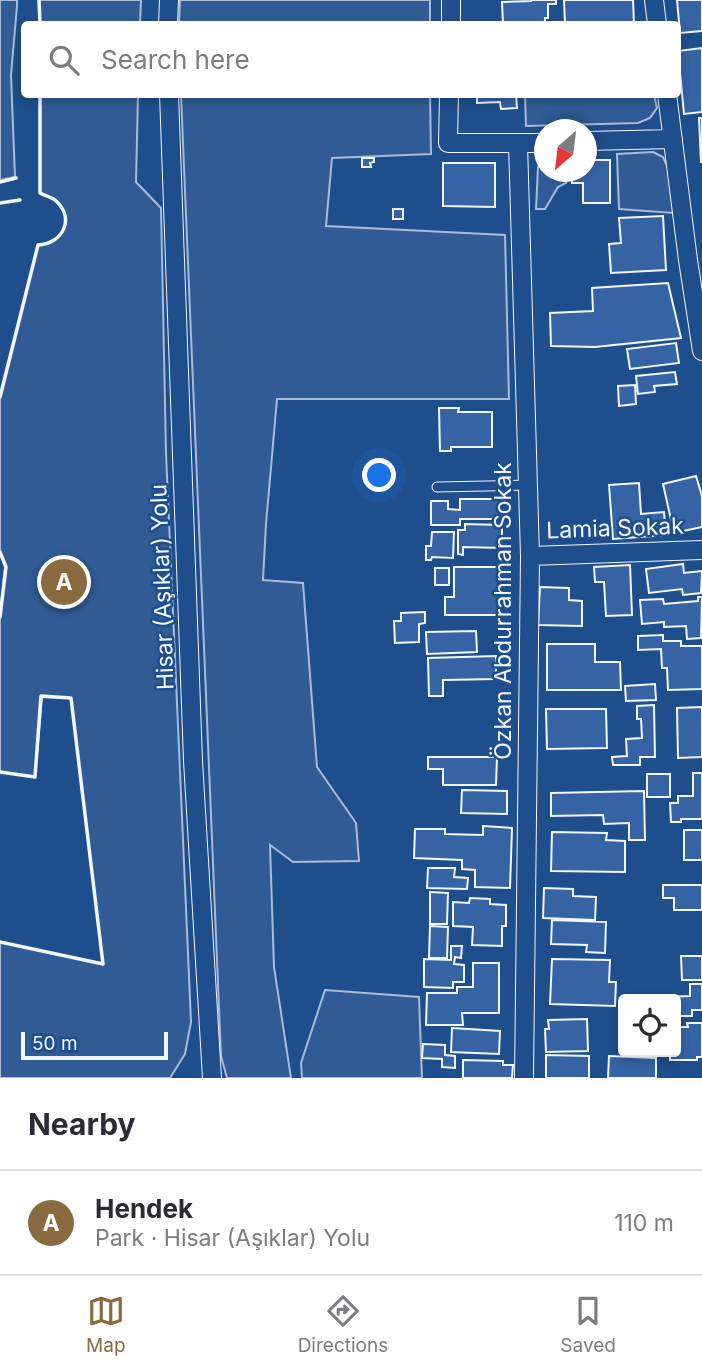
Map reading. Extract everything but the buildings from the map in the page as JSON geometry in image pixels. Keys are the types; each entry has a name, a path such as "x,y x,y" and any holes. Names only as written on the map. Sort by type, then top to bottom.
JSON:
{"street":[{"path":"168,21 169,0"},
{"path":"451,0 451,21"},
{"path":"654,0 657,21"},
{"name":"Hisar (Aşıklar) Yolu","path":"169,98 193,761 212,1078"},
{"path":"449,98 448,143 534,143"},
{"path":"668,98 695,260 702,351"},
{"path":"597,141 673,139"},
{"name":"Özkan Abdurrahman Sokak","path":"518,143 530,556 524,1078"},
{"name":"Lamia Sokak","path":"530,556 702,550"}],"lane":[{"path":"437,487 529,485"}],"shaded area":[{"path":"0,0 17,0 17,6 11,75 15,177 0,180"},
{"path":"39,0 141,0 140,21 40,21"},
{"path":"180,0 430,0 430,21 179,21"},
{"path":"40,98 138,98 136,182 161,208 166,453 191,1022 185,1054 170,1078 0,1078 0,942 103,964 71,698 42,697 35,777 0,772 0,614 5,567 0,552 0,397 38,245 54,240 64,229 65,223 62,208 53,198 40,193"},
{"path":"181,98 430,98 431,154 332,158 326,226 505,235 509,399 277,399 263,580 303,583 317,767 356,823 359,861 293,862 270,845 274,967 291,1078 227,1078 221,1056"},
{"path":"525,98 655,98 657,108 650,118 638,123 597,124 597,119 534,119 534,126 526,126"},
{"path":"653,152 663,157 669,170 674,213 619,209 617,154"},
{"path":"537,182 566,182 558,187 545,209 536,209"},
{"path":"325,990 419,997 422,1078 302,1078 301,1063"}],"wall":[{"path":"39,0 40,21"},
{"path":"0,397 38,245 54,240 64,229 65,223 62,208 53,198 40,193 40,98"},
{"path":"0,182 16,178"},
{"path":"0,203 20,200"},
{"path":"0,552 6,567 0,617"},
{"path":"0,772 35,777 41,696 71,698 103,964 0,942"}],"place":[{"name":"Hendek","path":"64,582"}]}
